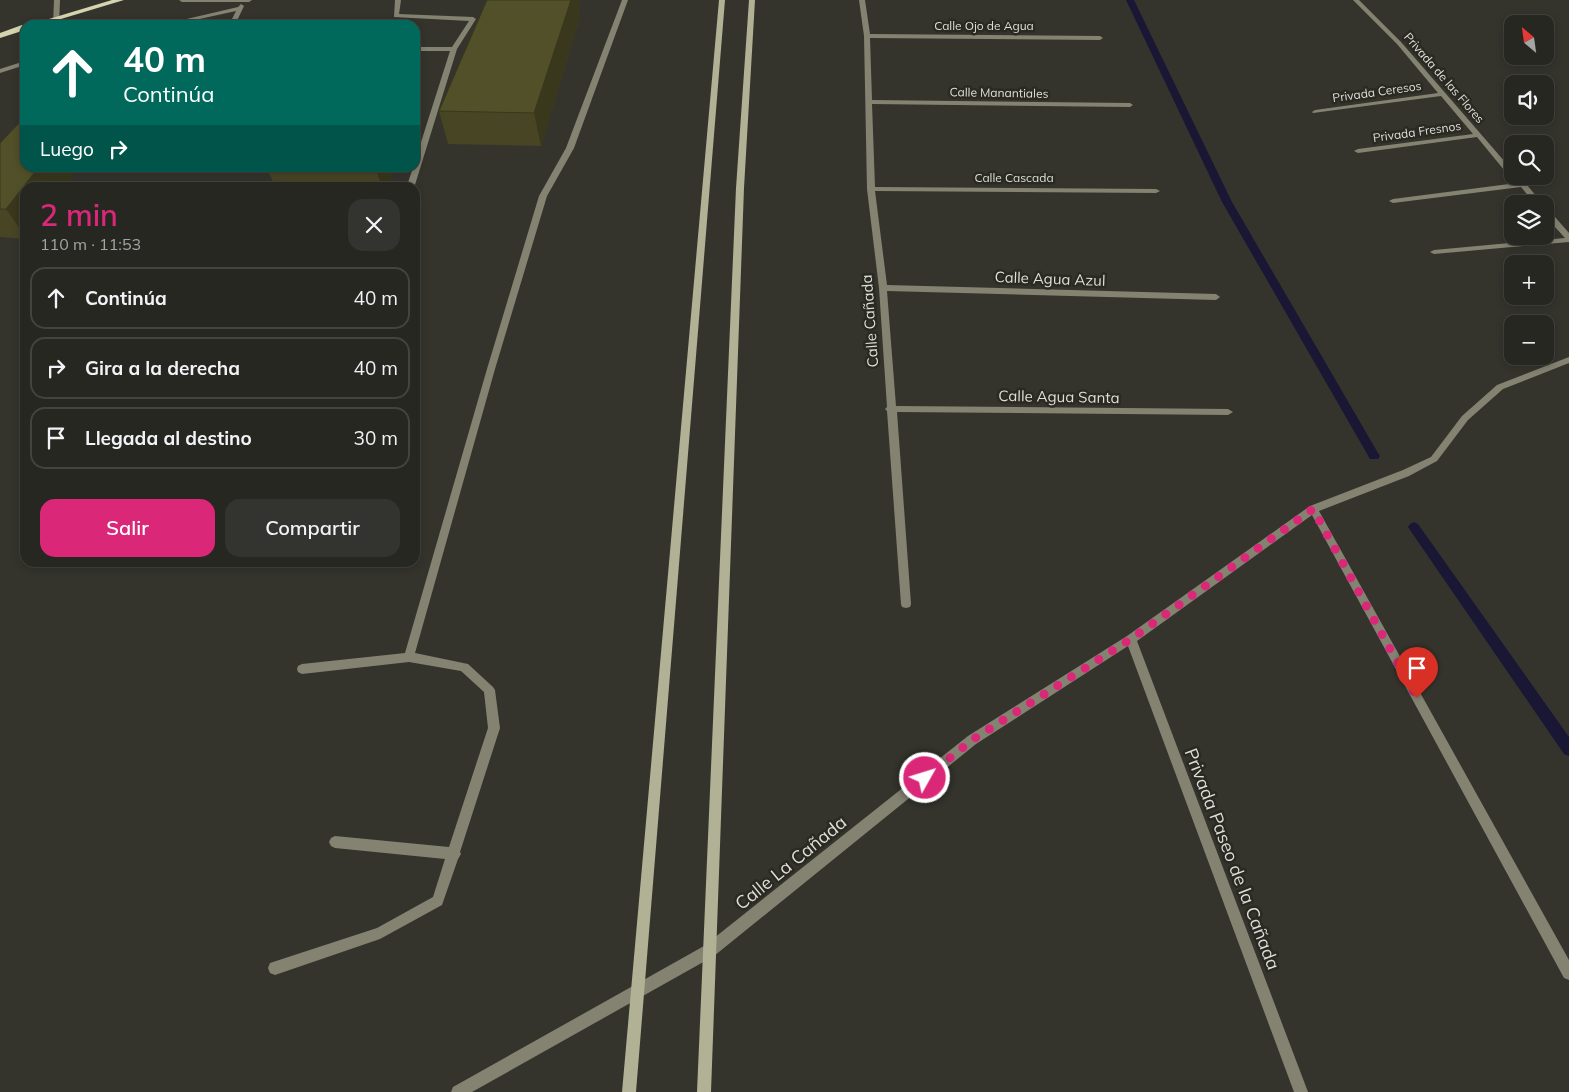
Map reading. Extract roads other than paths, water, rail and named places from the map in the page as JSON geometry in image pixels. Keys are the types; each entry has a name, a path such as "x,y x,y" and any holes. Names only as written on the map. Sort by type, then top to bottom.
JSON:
{"main road":[{"path":"59,20 120,0"},
{"path":"629,1092 722,0"},
{"path":"704,1092 740,188 752,0"},
{"path":"0,36 20,30"}],"street":[{"path":"56,20 57,0"},
{"path":"182,0 246,1"},
{"path":"395,20 398,0"},
{"path":"409,657 491,369 543,196 570,148 625,0"},
{"name":"Calle Cañada","path":"862,0 867,36 871,189 883,288 890,409 906,604"},
{"name":"Privada de las Flores","path":"1356,0 1399,43 1504,164"},
{"path":"234,20 246,1"},
{"path":"186,20 240,8"},
{"path":"396,16 476,17 454,48 420,156"},
{"name":"Calle Ojo de Agua","path":"867,36 1100,38"},
{"path":"420,49 454,48"},
{"path":"0,71 20,65"},
{"name":"Privada Ceresos","path":"1315,112 1444,94"},
{"name":"Calle Manantiales","path":"868,102 1130,105"},
{"name":"Privada Fresnos","path":"1358,151 1479,135"},
{"path":"1393,201 1522,185"},
{"name":"Privada de las Flores","path":"1522,185 1531,195"},
{"name":"Calle Cascada","path":"871,189 1156,190"},
{"path":"1554,222 1569,239"},
{"path":"1434,252 1569,239"},
{"name":"Calle Agua Azul","path":"883,288 1216,297"},
{"name":"Calle La Cañada","path":"458,1092 709,951 972,740 1131,639 1313,509 1406,473 1434,459 1465,418 1500,387 1569,360"},
{"name":"Calle Agua Santa","path":"890,409 1228,412"},
{"path":"1313,509 1569,973"},
{"name":"Privada Paseo de la Cañada","path":"1131,639 1301,1092"},
{"path":"275,968 380,933 438,901 455,854 494,728 489,690 464,668 409,657 302,669"},
{"path":"335,842 455,854"}],"waterway":[{"path":"1130,0 1227,202 1374,456"},
{"path":"1414,527 1569,749"}]}
